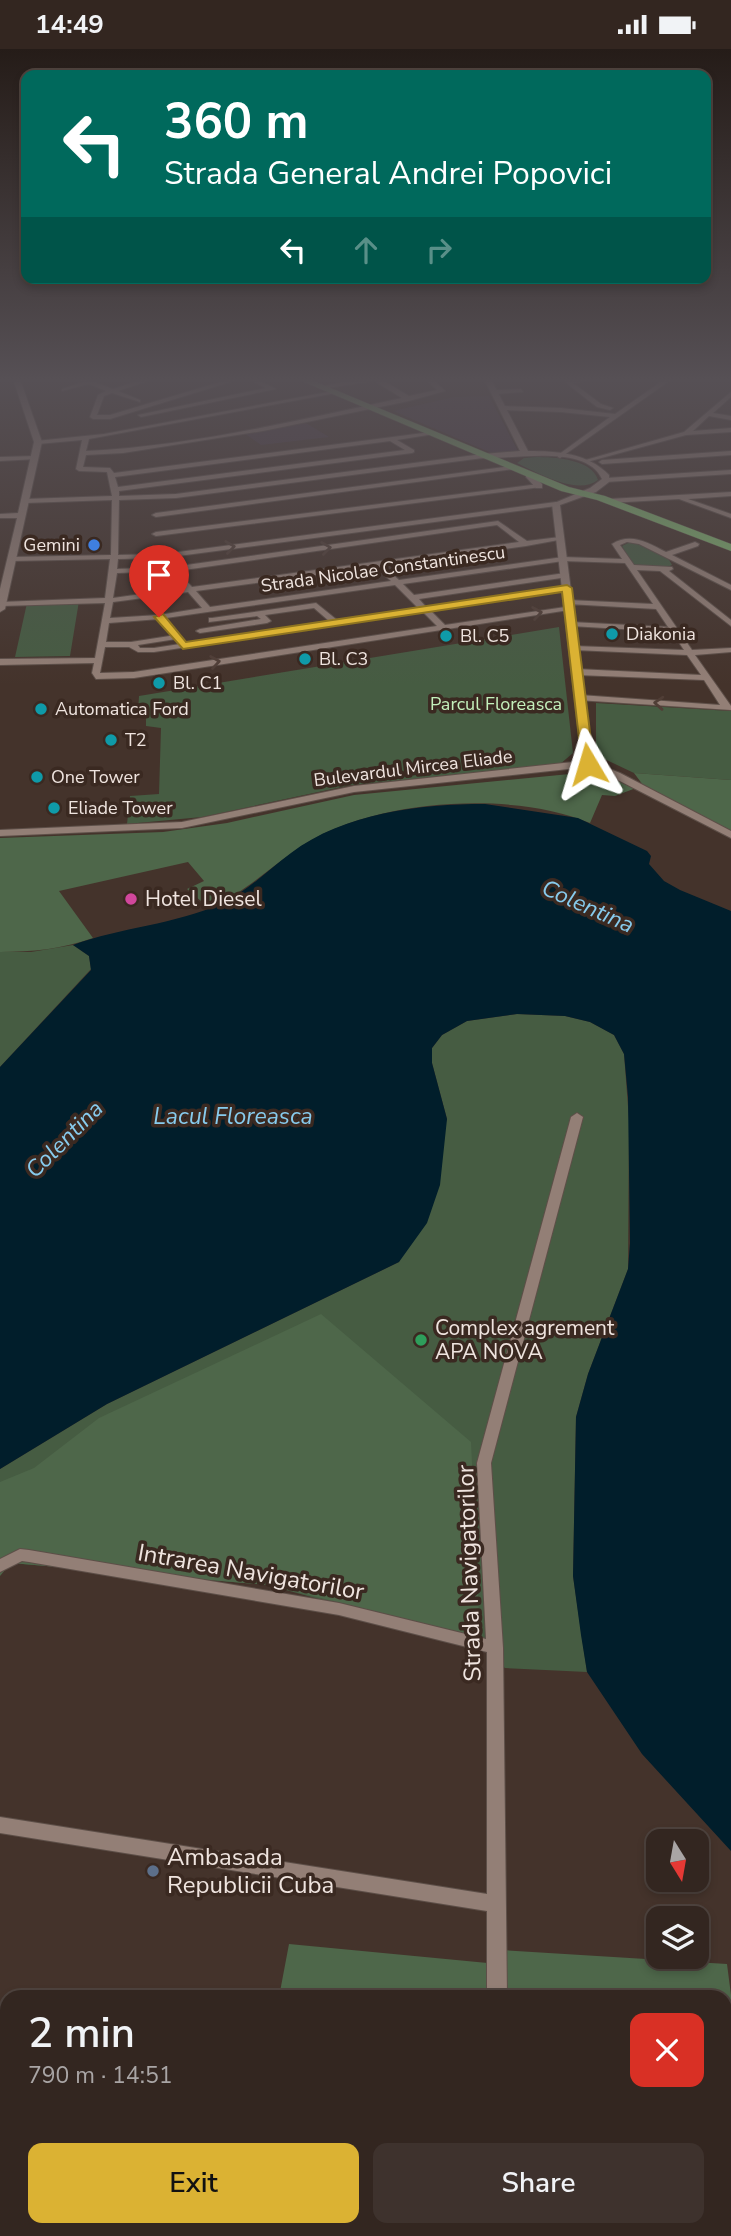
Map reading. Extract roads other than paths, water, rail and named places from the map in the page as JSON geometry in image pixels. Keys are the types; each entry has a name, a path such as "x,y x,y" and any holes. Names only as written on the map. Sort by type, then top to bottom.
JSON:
{"main road":[{"path":"544,481 731,557"},
{"path":"581,497 609,501 731,548"}],"street":[{"path":"30,481 12,557 3,580 1,603 108,601 561,539"},
{"path":"114,481 117,499 112,571 103,645 96,673 99,677 118,677 569,605 657,607"},
{"path":"117,489 179,481"},
{"path":"25,501 176,496 291,481"},
{"path":"156,515 416,481"},
{"path":"534,481 539,486"},
{"path":"588,764 556,504 565,489 634,481"},
{"path":"0,556 65,558 173,555 556,504 581,497 602,484"},
{"path":"156,534 539,486"},
{"path":"322,494 340,511"},
{"path":"609,501 731,494"},
{"path":"676,497 731,516"},
{"path":"0,516 22,515"},
{"path":"112,571 172,569 498,523 526,544"},
{"path":"380,540 387,547"},
{"path":"729,708 616,547 621,541 641,542 731,588"},
{"path":"667,554 695,544"},
{"path":"395,554 402,561"},
{"name":"Strada Nicolae Constantinescu","path":"106,621 159,617 563,559 629,564"},
{"path":"663,570 681,562"},
{"path":"377,564 443,627"},
{"path":"629,564 663,570 731,624"},
{"path":"172,569 208,610"},
{"path":"412,599 565,575"},
{"path":"131,644 142,650 183,646 567,588"},
{"path":"212,619 316,605 335,623"},
{"path":"186,613 211,642"},
{"path":"200,631 267,621 259,613"},
{"path":"159,617 183,646"},
{"path":"571,624 673,630"},
{"path":"295,630 311,647"},
{"path":"103,645 176,637"},
{"path":"574,648 689,653 731,650"},
{"path":"0,662 98,660"},
{"path":"577,672 706,678"},
{"path":"580,698 729,708"},
{"name":"Bulevardul Mircea Eliade","path":"0,833 182,825 354,789 588,764 616,775 731,835"},
{"name":"Strada Navigatorilor","path":"497,1990 495,1648 484,1463 576,1117"},
{"name":"Intrarea Navigatorilor","path":"0,1566 20,1555 29,1556 339,1609 495,1648"},
{"path":"0,1825 497,1904"}],"water":[{"name":"Lacul Floreasca","path":"485,804 578,818 647,851 651,856 649,864 664,881 731,911 731,1851 642,1754 587,1672 573,1576 576,1417 588,1374 628,1269 630,1243 628,1097 624,1054 614,1035 590,1022 565,1016 517,1014 467,1021 442,1035 432,1048 432,1063 447,1119 440,1185 427,1223 399,1262 107,1404 0,1469 0,1067 91,970 89,956 73,945 186,916 222,903 250,886 312,839 335,828 384,813 409,809"}],"place":[{"name":"Gemini","path":"94,545"},
{"name":"Diakonia","path":"612,634"},
{"name":"Bl. C5","path":"446,636"},
{"name":"Bl. C3","path":"305,659"},
{"name":"Bl. C1","path":"159,683"},
{"name":"Automatica Ford","path":"41,709"},
{"name":"T2","path":"111,740"},
{"name":"One Tower","path":"37,777"},
{"name":"Eliade Tower","path":"54,808"},
{"name":"Hotel Diesel","path":"131,899"},
{"name":"Complex agrement APA NOVA","path":"421,1340"},
{"name":"Ambasada Republicii Cuba","path":"153,1871"}],"park label":[{"name":"Parcul Floreasca","path":"496,704"}],"water label":[{"name":"Colentina","path":"588,906"},
{"name":"Colentina","path":"64,1139"}]}
